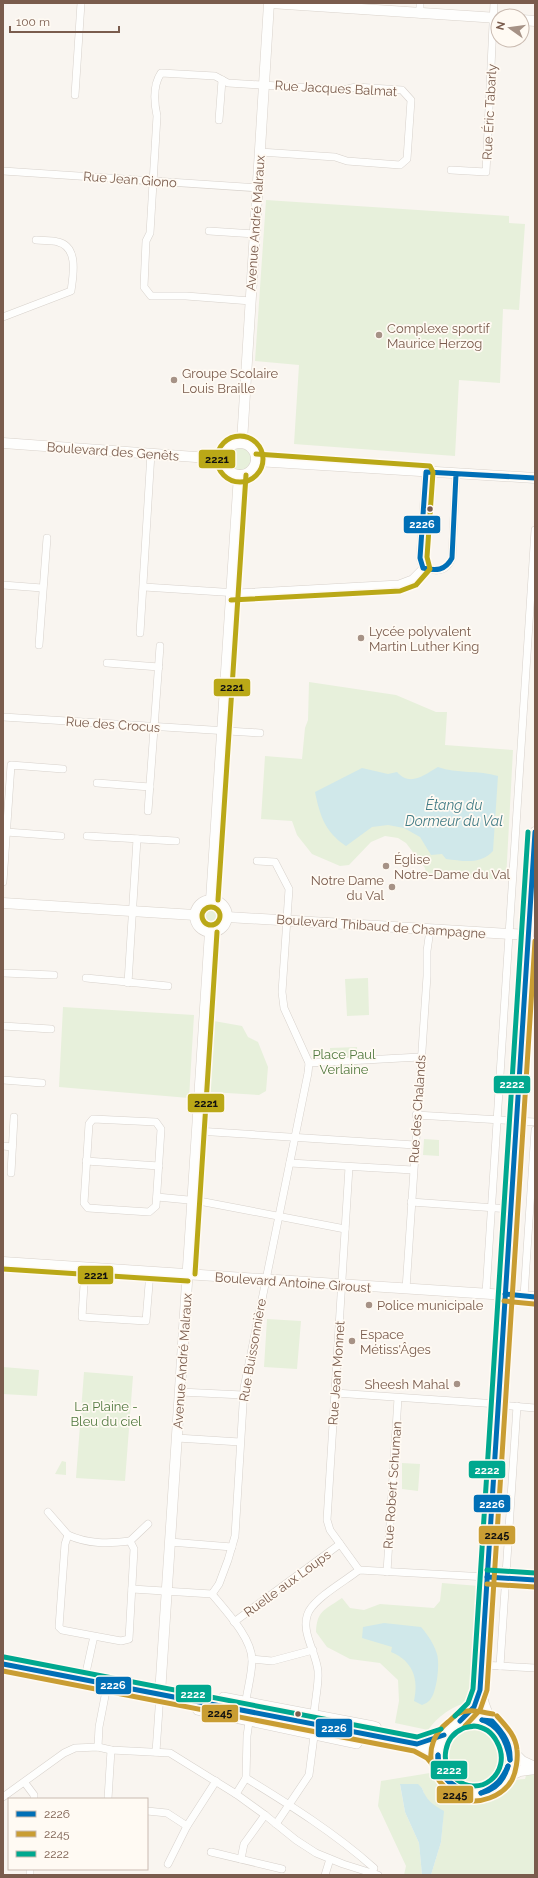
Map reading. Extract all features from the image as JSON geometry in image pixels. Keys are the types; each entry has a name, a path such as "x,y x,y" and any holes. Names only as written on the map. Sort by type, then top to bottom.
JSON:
{"street":[{"path":"75,95 81,3"},
{"path":"270,3 490,18"},
{"name":"Avenue André Malraux","path":"242,442 270,3"},
{"path":"420,3 420,14"},
{"name":"Rue Éric Tabarly","path":"451,170 486,172 494,48"},
{"path":"251,301 186,296 151,296 144,287 146,241 150,233 157,116 154,107 156,81 161,73 215,76 228,83 264,85"},
{"path":"219,120 222,80"},
{"name":"Rue Jacques Balmat","path":"260,152 334,157 347,161 400,165 407,159 408,152 411,100 402,90 356,87 343,90 264,85"},
{"name":"Rue Jean Giono","path":"3,171 258,188"},
{"path":"209,231 255,234"},
{"path":"3,317 71,292 74,268 71,252 60,242 36,240"},
{"path":"242,442 254,450 256,461 250,472 239,475 234,474 226,468 223,459 227,448 231,445 242,442"},
{"name":"Boulevard des Genêts","path":"3,443 223,459"},
{"path":"140,633 151,453"},
{"path":"256,461 535,478"},
{"path":"423,568 420,558 426,472"},
{"path":"423,568 436,571 443,570 449,566 452,558 456,474"},
{"path":"211,900 239,475"},
{"path":"486,1293 535,530"},
{"path":"39,645 42,588 45,576 47,538"},
{"path":"144,587 231,593 399,584 412,579 423,568"},
{"path":"3,585 42,588"},
{"path":"148,811 160,646"},
{"path":"107,663 159,667"},
{"name":"Rue des Crocus","path":"3,717 260,733"},
{"path":"3,882 11,766 63,769"},
{"path":"98,783 150,787"},
{"path":"6,832 61,836"},
{"path":"492,1721 486,1710 480,1690 481,1665 516,1120 532,935 535,832"},
{"path":"86,836 176,841"},
{"path":"128,983 137,840"},
{"path":"257,861 274,862 289,889 282,992 284,1008 309,1063 420,1057"},
{"path":"211,900 222,904 226,910 227,917 224,926 220,930 210,932 200,929 197,925 195,914 200,904 211,900"},
{"path":"3,903 195,914"},
{"name":"Boulevard Thibaud de Champagne","path":"227,917 532,935"},
{"name":"Rue des Chalands","path":"406,1289 412,1170 427,976 427,951 430,930"},
{"name":"Avenue André Malraux","path":"160,1694 210,932"},
{"path":"3,972 54,975"},
{"path":"86,978 168,986"},
{"path":"3,1026 51,1029"},
{"name":"Rue Buissonnière","path":"212,1594 219,1584 232,1547 234,1536 243,1395 265,1280 296,1137 309,1063"},
{"path":"3,1080 42,1083"},
{"path":"416,1115 535,1122"},
{"path":"11,1173 14,1117"},
{"path":"93,1119 156,1122 162,1129 156,1206 149,1212 88,1208 84,1203 86,1162 89,1124 93,1119"},
{"path":"524,1296 532,1210 535,1130"},
{"path":"197,1131 415,1145"},
{"path":"3,1146 12,1147"},
{"path":"86,1162 159,1166"},
{"path":"290,1163 412,1170"},
{"name":"Rue Jean Monnet","path":"349,1167 327,1520 330,1530 359,1570"},
{"path":"157,1197 193,1200 345,1229"},
{"path":"411,1202 510,1209"},
{"name":"Boulevard Antoine Giroust","path":"3,1262 265,1280 535,1296"},
{"path":"85,1268 82,1317 146,1321 150,1272"},
{"path":"180,1392 243,1395"},
{"path":"335,1393 498,1404 535,1408"},
{"name":"Rue Robert Schuman","path":"387,1572 398,1398"},
{"path":"500,1666 516,1406"},
{"path":"177,1438 240,1442"},
{"path":"48,1512 68,1535 89,1542 115,1543 130,1541 148,1524"},
{"path":"68,1535 65,1544 59,1627 62,1630 120,1641 129,1639 134,1549 130,1541"},
{"path":"170,1542 232,1547"},
{"name":"Ruelle aux Loups","path":"234,1622 340,1544"},
{"path":"314,1714 318,1671 313,1650 306,1631 306,1621 309,1611 317,1602 359,1570 535,1580"},
{"path":"132,1589 212,1594 234,1622 248,1645 252,1659 246,1700"},
{"path":"87,1668 94,1636"},
{"path":"252,1659 272,1661 313,1650"},
{"path":"3,1664 417,1744 429,1751 438,1760"},
{"path":"481,1665 535,1668"},
{"path":"460,1721 470,1718 481,1718 492,1721 502,1728 509,1737 513,1752 511,1770 497,1787 487,1792 476,1794 465,1792 455,1787 447,1780 441,1770 438,1760 440,1742 444,1735 451,1727 472,1710 480,1690"},
{"path":"156,1752 160,1694"},
{"path":"98,1747 99,1727 105,1696"},
{"path":"214,1705 223,1696 246,1700 374,1725 377,1726 382,1737"},
{"path":"188,1700 197,1711 306,1733 314,1736 321,1736 357,1744 366,1734"},
{"path":"233,1792 246,1778 247,1736 249,1722"},
{"path":"417,1744 444,1735"},
{"path":"276,1824 308,1775 314,1736"},
{"path":"3,1797 25,1783 70,1749 79,1747 98,1747 111,1750 170,1753 233,1792 296,1840 330,1859 375,1874 374,1868 356,1852 289,1804 246,1778"},
{"path":"108,1798 111,1750"},
{"path":"513,1752 522,1761 535,1768"},
{"path":"506,1777 520,1771 535,1768"},
{"path":"168,1864 187,1826 216,1781"},
{"path":"25,1783 34,1795 34,1798"},
{"path":"148,1811 167,1813 187,1826"},
{"path":"241,1859 244,1844 265,1815"},
{"path":"211,1852 282,1870"},
{"path":"325,1875 330,1859"}],"green space":[{"name":"Complexe sportif Maurice Herzog","path":"266,200 509,216 509,223 525,224 519,310 503,309 500,383 459,380 455,456 294,444 299,365 255,361"},
{"path":"240,448 249,451 252,460 249,469 240,472 231,469 228,460 231,451"},
{"path":"309,682 396,695 436,712 447,712 445,745 513,750 506,880 426,875 425,868 406,843 398,838 385,836 371,842 349,865 340,866 312,854 297,835 292,821 261,819 265,756 302,759 305,728 308,720"},
{"path":"211,904 219,908 223,916 219,924 211,928 203,924 199,916 203,908"},
{"path":"368,978 369,1015 347,1016 345,979"},
{"path":"63,1007 194,1015 189,1098 59,1087"},
{"path":"214,1021 242,1026 248,1037 258,1042 268,1067 266,1091 259,1095 210,1092"},
{"name":"Place Paul Verlaine","path":"357,1047 358,1074 332,1075 330,1048"},
{"path":"424,1139 439,1140 439,1156 423,1155"},
{"path":"267,1319 301,1321 297,1369 264,1367"},
{"path":"3,1367 39,1370 37,1396 3,1394"},
{"name":"La Plaine - Bleu du ciel","path":"84,1372 133,1376 125,1481 76,1478"},
{"path":"62,1461 66,1462 66,1475 55,1474"},
{"path":"402,1463 420,1464 418,1491 402,1489"},
{"path":"442,1583 479,1586 470,1702 446,1712 428,1730 395,1723 399,1701 398,1680 380,1663 350,1659 327,1647 316,1632 318,1619 323,1611 342,1598 350,1608 364,1610 380,1604 434,1608 440,1601"},
{"path":"475,1722 487,1725 498,1732 505,1743 508,1755 505,1767 498,1778 487,1785 475,1788 463,1785 452,1778 445,1767 442,1755 445,1743 452,1732 463,1725"},
{"path":"528,1769 535,1770 535,1875 431,1875 441,1842 443,1819 425,1796 422,1788 417,1784 400,1785 405,1812 419,1843 422,1875 404,1875 406,1866 378,1806 381,1781 436,1772 443,1782 458,1794 476,1797 505,1783 525,1779"}],"water":[{"name":"Étang du Dormeur du Val","path":"438,767 453,771 483,773 498,776 493,851 483,858 465,861 446,859 442,854 431,855 420,837 404,828 388,825 372,827 346,846 333,835 324,823 315,792 362,768 388,774 397,772 407,779 412,779 422,776"},
{"path":"384,1623 421,1627 434,1647 438,1659 436,1685 430,1700 422,1705 414,1701 416,1685 415,1678 405,1660 391,1652 392,1647 362,1638 363,1627"},
{"path":"400,1784 418,1784 430,1802 444,1811 441,1842 431,1875 422,1875 419,1843 405,1812"}],"transit line":[{"name":"2221","path":"245,436 249,437 259,446 262,450 263,459 262,468 253,478 245,482 235,482 227,478 218,468 217,454 221,446 231,437 245,436"},
{"name":"2221","path":"231,600 400,591 416,585 430,569 427,557 433,472 430,466 256,454"},
{"name":"2226","path":"456,474 452,558 443,568 436,570 423,568 420,558 426,472 535,478"},
{"name":"2221","path":"218,900 246,475"},
{"name":"2222","path":"455,1716 468,1703 473,1689 528,832"},
{"name":"2226","path":"460,1721 474,1707 480,1690 535,832"},
{"name":"2221","path":"211,907 217,910 220,916 217,922 211,925 205,922 202,916 205,910 211,907"},
{"name":"2221","path":"195,1274 217,932"},
{"name":"2245","path":"465,1726 480,1710 487,1690 535,941"},
{"name":"2221","path":"3,1269 188,1281"},
{"name":"2226","path":"505,1294 535,1297"},
{"name":"2245","path":"504,1301 534,1304"},
{"name":"2222","path":"487,1570 535,1573"},
{"name":"2226","path":"487,1577 535,1580"},
{"name":"2245","path":"487,1584 535,1587"},
{"name":"2222","path":"4,1657 417,1737 441,1729"},
{"name":"2226","path":"3,1664 417,1744 444,1735"},
{"name":"2245","path":"3,1671 414,1751 427,1758 433,1765"},
{"name":"2245","path":"493,1714 470,1711 461,1712 439,1731 433,1742 431,1752 435,1774 450,1792 461,1798 475,1801 490,1798 503,1791 512,1780 517,1761 515,1740 497,1716"},
{"name":"2226","path":"482,1720 492,1721 503,1734 508,1743 510,1760"},
{"name":"2226","path":"482,1720 494,1726 502,1736 505,1741 510,1760"},
{"name":"2222","path":"474,1726 485,1729 493,1735 501,1753 501,1764 497,1773 490,1780 482,1785 472,1786 462,1783 453,1776 446,1764 445,1757 451,1738 463,1728 474,1726"},
{"name":"2226","path":"438,1755 440,1768 446,1778 465,1792"},
{"name":"2226","path":"438,1755 439,1768 445,1778 454,1786 465,1792"},
{"name":"2226","path":"481,1793 498,1782 508,1766"},
{"name":"2226","path":"481,1793 495,1787 504,1776 508,1766"}],"place":[{"name":"Complexe sportif Maurice Herzog","path":"379,335"},
{"name":"Groupe Scolaire Louis Braille","path":"174,380"},
{"name":"Lycée polyvalent Martin Luther King","path":"361,638"},
{"name":"Église Notre-Dame du Val","path":"386,866"},
{"name":"Notre Dame du Val","path":"392,887"},
{"name":"Police municipale","path":"369,1305"},
{"name":"Espace Métiss'Âges","path":"352,1341"},
{"name":"Sheesh Mahal","path":"457,1384"}]}
